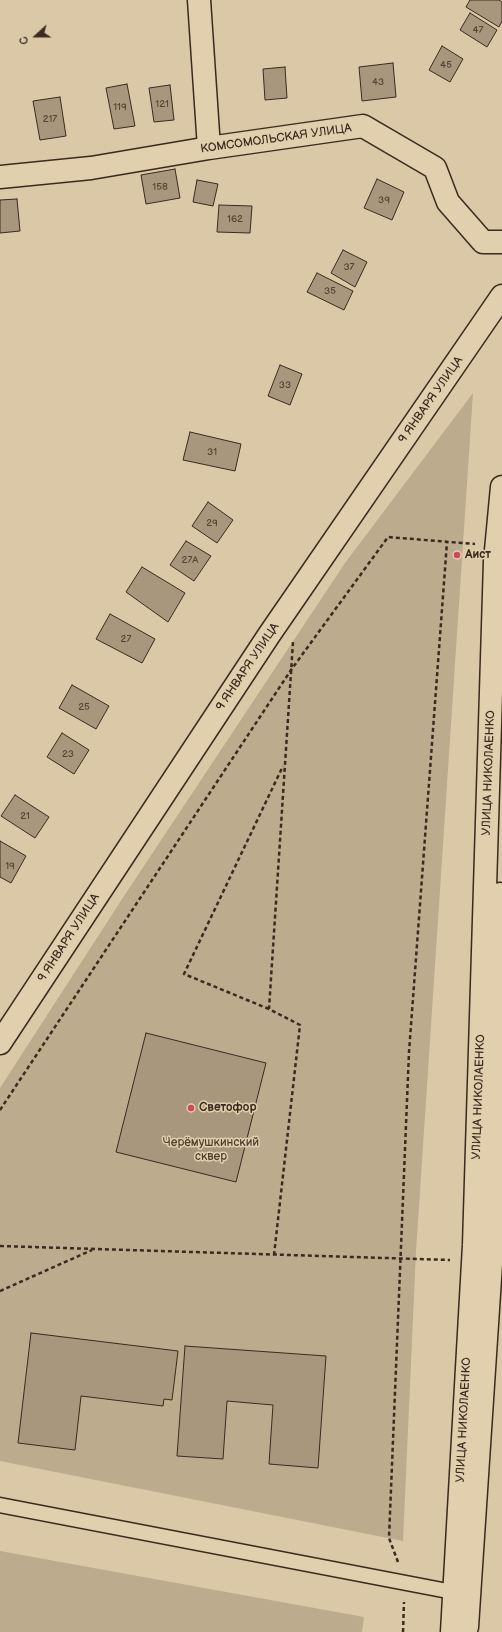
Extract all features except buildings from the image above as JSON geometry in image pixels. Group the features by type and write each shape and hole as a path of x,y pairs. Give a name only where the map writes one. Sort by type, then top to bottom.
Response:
{"main road":[{"path":"199,0 209,148"},
{"name":"КОМСОМОЛЬСКАЯ УЛИЦА","path":"0,177 91,168 209,148 363,126 435,168 448,202 483,242 502,242"},
{"name":"9 ЯНВАРЯ УЛИЦА","path":"0,1043 269,635 502,296"},
{"name":"УЛИЦА НИКОЛАЕНКО","path":"452,1632 473,1261 496,553 502,487"},
{"name":"УЛИЦА НИКОЛАЕНКО","path":"466,1632 497,1248 502,803"},
{"path":"473,1261 497,1248"}],"lane":[{"path":"0,1505 454,1592"}],"path":[{"path":"0,1110 291,670 388,537 447,542 496,553"},
{"path":"403,1632 405,1582 389,1538 400,1258 409,1052 447,542"},
{"path":"270,1009 284,763 293,640"},
{"path":"274,1255 300,1025 270,1009 184,974 284,763"},
{"path":"0,1246 473,1261"},
{"path":"0,1291 94,1249"}],"green space":[{"name":"Черёмушкинский сквер","path":"473,393 416,1251 403,1541 0,1461 0,1088 124,896 345,563"},
{"path":"0,1551 364,1617 362,1632 0,1632"}],"place":[{"name":"Аист","path":"457,555"},
{"name":"Светофор","path":"191,1108"}]}
